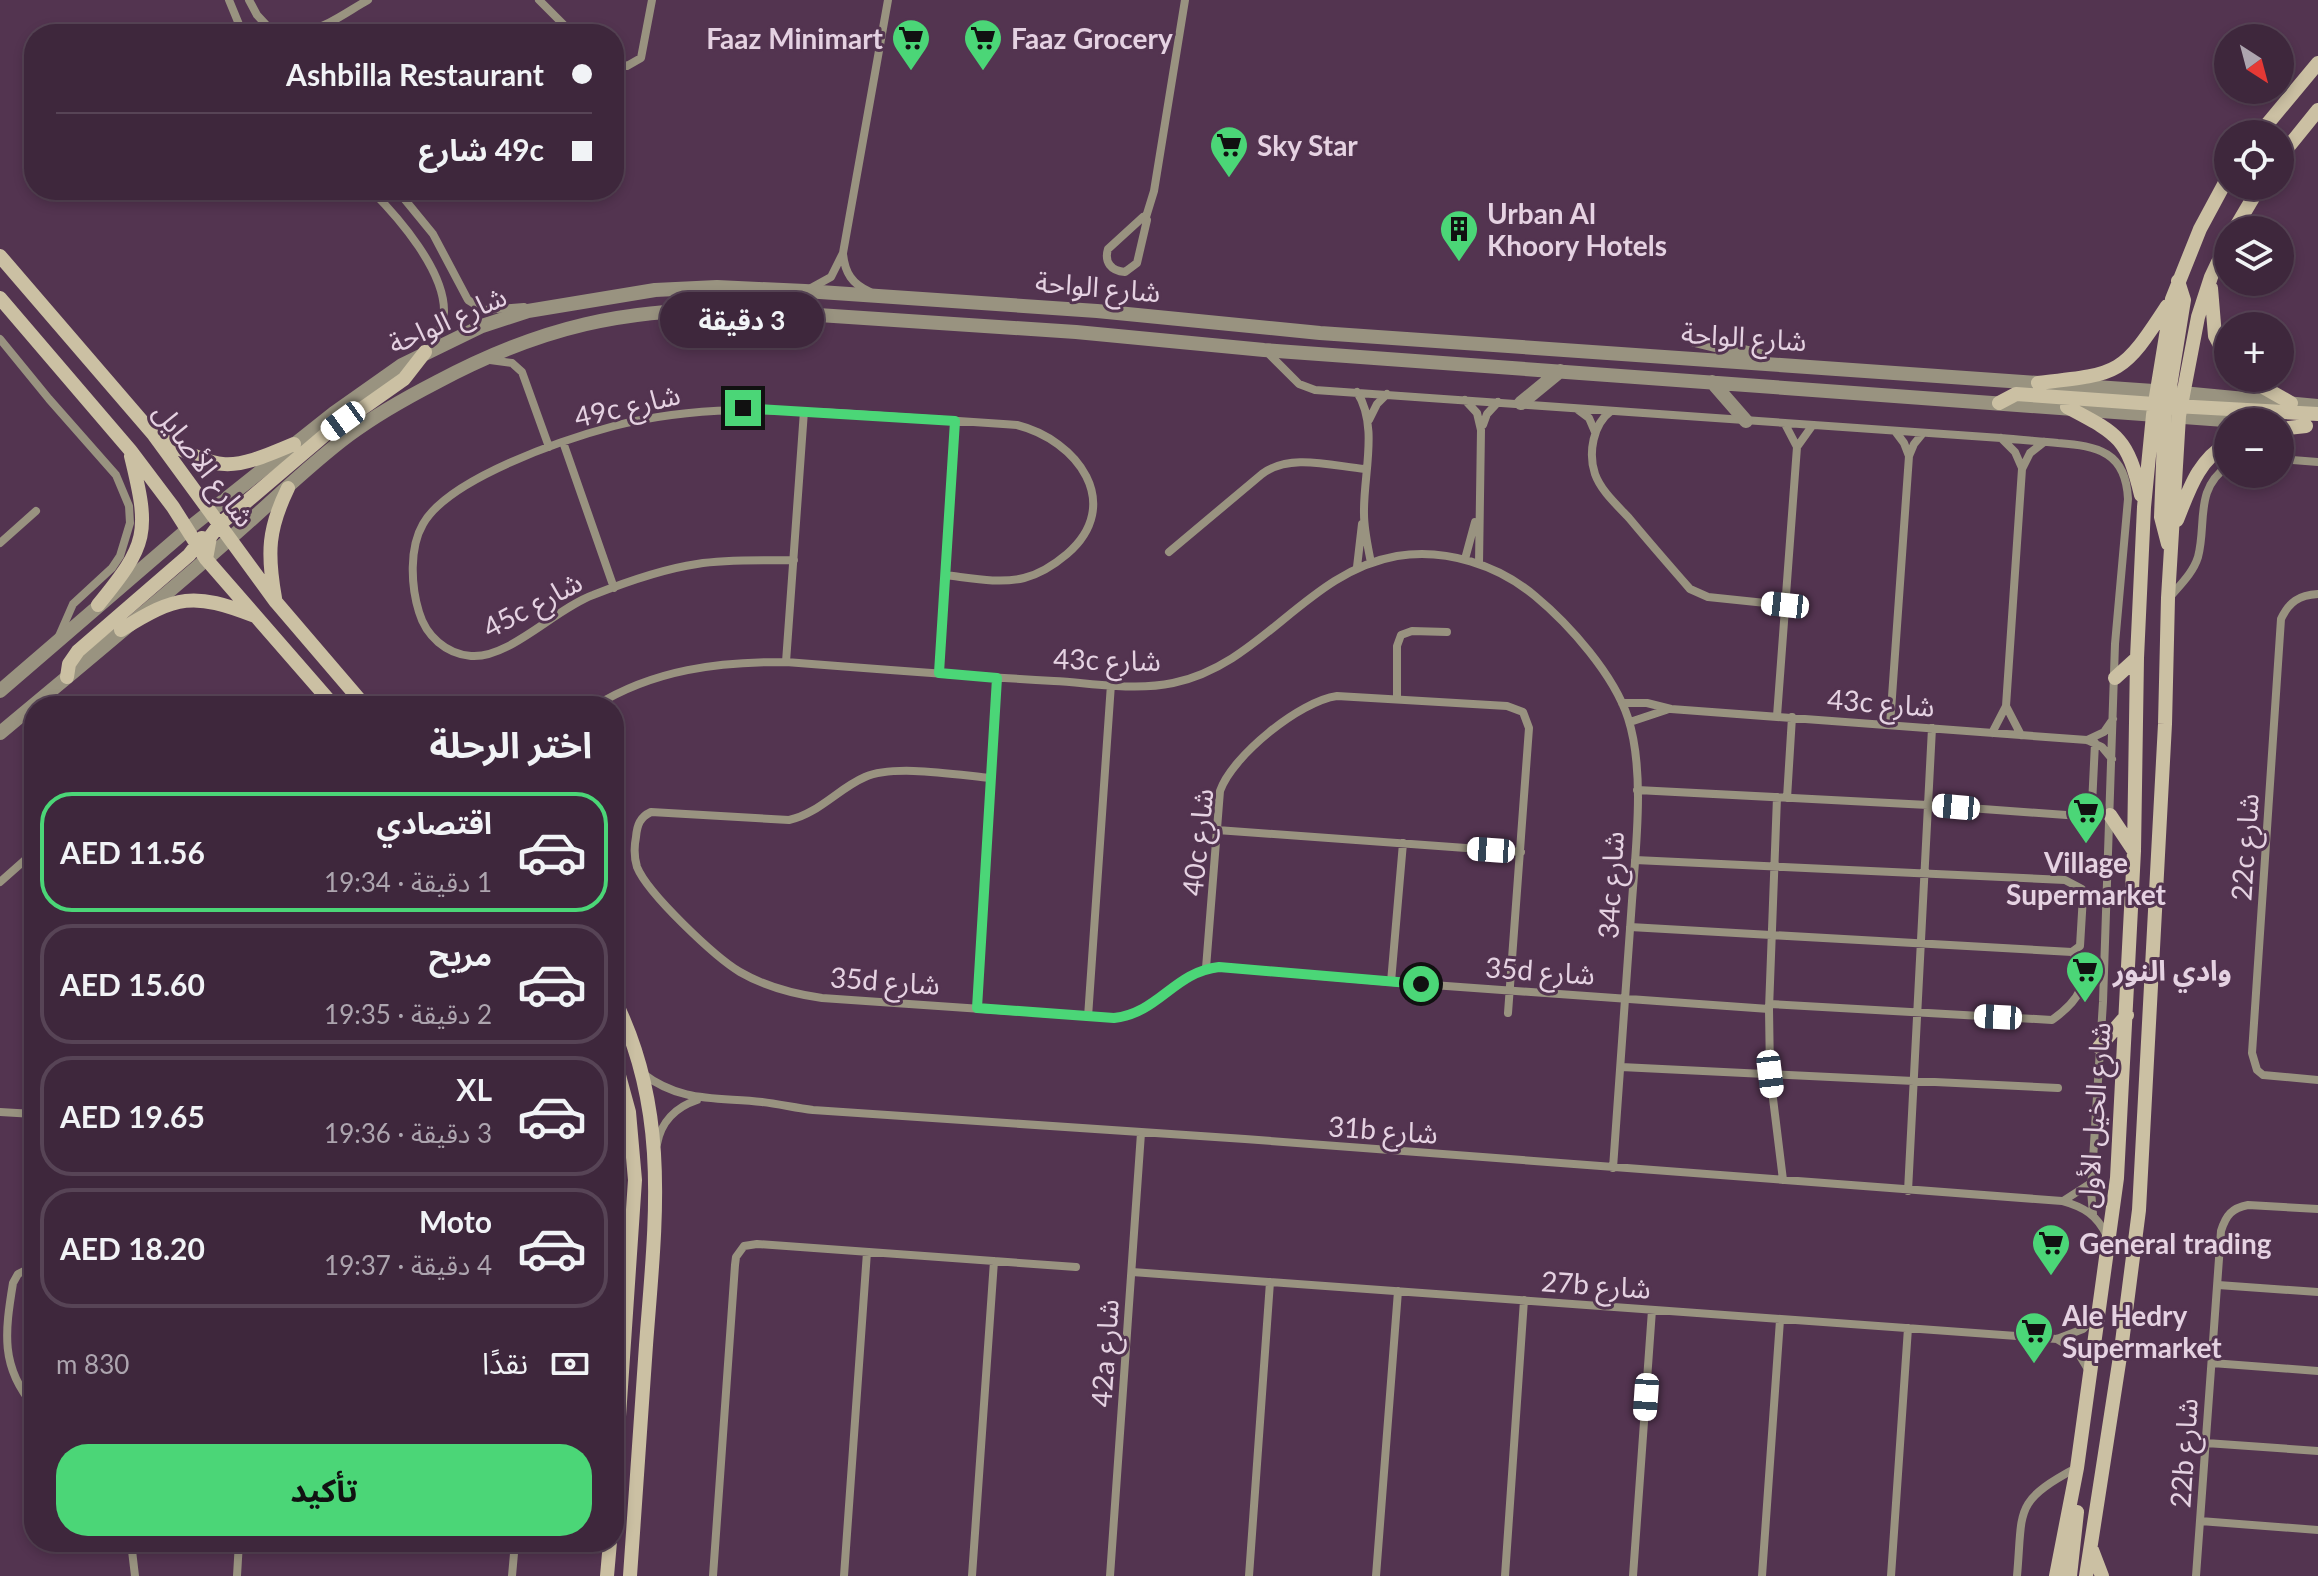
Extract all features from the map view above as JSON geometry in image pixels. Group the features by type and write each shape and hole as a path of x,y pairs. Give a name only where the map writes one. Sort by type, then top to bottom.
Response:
{"main road":[{"path":"2271,120 2318,63"},
{"path":"2294,140 2318,110"},
{"name":"شارع الخيل الأول","path":"2086,1576 2139,1210 2172,532 2167,404 2172,299 2215,200"},
{"name":"شارع الأصايل","path":"0,256 154,435 276,602 356,696"},
{"name":"شارع الخيل الأول","path":"2056,1576 2077,1468 2117,1178 2134,851 2137,658 2144,507 2167,404 2214,271"},
{"path":"2211,277 2214,332"},
{"path":"2171,548 2161,517 2167,404 2184,300 2178,281"},
{"name":"شارع الأصايل","path":"0,298 130,450 206,559 325,696"},
{"path":"2038,383 2101,375 2125,363 2140,348 2172,299"},
{"path":"206,559 210,537 219,525 326,434 404,379 428,350"},
{"path":"2272,392 2291,403"},
{"path":"1999,403 2016,394 2318,414"},
{"path":"2067,407 2111,432 2127,448 2144,507"},
{"path":"154,435 195,458 224,465 252,462 294,444"},
{"path":"98,605 131,564 143,524 130,450"},
{"path":"2172,532 2196,475 2214,452"},
{"path":"276,602 269,559 270,536 288,488"},
{"path":"67,677 69,664 78,651 198,545 210,511"},
{"path":"121,630 148,613 184,600 211,601 257,616"},
{"path":"2115,678 2137,658"},
{"path":"2110,815 2134,851"},
{"path":"2099,1047 2127,1014"},
{"path":"624,1021 642,1073 656,1151 655,1234 630,1576"},
{"path":"624,1094 629,1112 635,1180 624,1342"},
{"path":"2070,1576 2077,1512 2071,1497"},
{"path":"2091,1547 2102,1576"},
{"path":"607,1576 609,1552"}],"street":[{"path":"229,0 239,24"},
{"path":"249,0 265,24"},
{"path":"327,24 368,0"},
{"path":"539,0 563,24"},
{"path":"624,65 641,58 652,0"},
{"path":"805,291 831,277 843,253 888,0"},
{"path":"1146,217 1111,243 1106,255 1111,268 1125,272 1137,263 1154,191 1185,0"},
{"path":"380,200 417,245 436,279 443,303 443,321 428,350"},
{"path":"405,200 433,234 463,292 476,306 494,311 515,307 537,309"},
{"path":"417,245 433,234"},
{"path":"843,253 846,269 855,283 879,296"},
{"name":"شارع الواحة","path":"0,691 188,529 367,388 428,350 482,326 537,309 605,297 686,287 805,291 1097,311 1320,333 2038,383 2214,414"},
{"name":"شارع الواحة","path":"44,696 229,540 334,446 390,407 481,359 539,335 592,321 659,312 715,309 1061,331 1264,350 2067,407 2291,403 2318,406"},
{"path":"0,339 116,475 129,506 130,523 120,556 112,568 73,604 57,640"},
{"path":"1695,340 1803,366"},
{"path":"1264,350 1293,379 1307,388 2082,445 2105,452 2120,467 2125,477 2128,499 2115,644 2113,760 2091,1183 2093,1214 2109,1240"},
{"path":"481,359 512,363 522,372 549,447"},
{"path":"1521,403 1560,371"},
{"path":"1712,382 1746,421"},
{"path":"1357,392 1365,407 1368,425 1357,567"},
{"path":"1368,425 1373,411 1387,394"},
{"path":"1464,400 1477,413 1481,430 1479,564"},
{"path":"1481,430 1487,414 1498,402"},
{"name":"49c شارع","path":"563,442 628,423 743,408 1017,425 1035,429 1050,438 1080,464 1090,483 1093,504 1089,525 1078,544 1045,570 1025,578 1004,581 945,575"},
{"path":"1576,408 1589,418 1596,433"},
{"path":"786,662 804,411"},
{"path":"1611,411 1601,420 1596,433 1592,460 1599,482 1690,589 1708,597 1785,605"},
{"path":"939,673 955,421"},
{"path":"1785,424 1797,447"},
{"path":"1777,716 1797,447 1812,426"},
{"path":"1895,431 1909,456"},
{"path":"1890,725 1909,456 1923,433"},
{"path":"2001,438 2015,452 2022,469"},
{"path":"563,442 614,588"},
{"name":"45c شارع","path":"563,442 494,472 441,503 431,512 418,534 413,570 414,591 424,625 432,637 457,653 486,655 512,645 564,609 666,570 697,564 794,560"},
{"path":"1992,733 2006,706 2022,469 2030,453 2044,442"},
{"path":"2294,460 2318,462"},
{"path":"1169,552 1262,474 1278,465 1297,462 1365,469"},
{"path":"2168,598 2197,561 2206,491 2214,477"},
{"path":"0,543 36,511"},
{"path":"1465,559 1478,514"},
{"path":"1363,515 1371,563"},
{"name":"43c شارع","path":"615,696 643,682 683,670 728,663 786,662 997,678 1168,684 1210,671 1247,648 1322,588 1357,567 1418,554 1465,559 1509,578 1552,610 1589,654 1622,703 2091,742"},
{"name":"22c شارع","path":"2318,594 2304,595 2294,600 2281,619 2252,1053 2257,1070 2263,1075 2318,1080"},
{"path":"1397,699 1397,646 1401,635 1412,631 1447,632"},
{"path":"977,1008 997,678"},
{"path":"1088,1017 1111,684"},
{"name":"40c شارع","path":"1206,968 1220,791 1229,771 1244,755 1298,711 1323,698 1337,696 1507,706 1523,712 1529,728 1521,852"},
{"name":"34c شارع","path":"1613,1168 1635,860 1637,790 1630,722 1622,703"},
{"path":"2006,706 2021,735"},
{"name":"43c شارع","path":"1630,722 1671,709"},
{"name":"شارع الواحة","path":"0,733 24,713"},
{"path":"2091,742 2104,732 2114,716"},
{"path":"1783,1180 1770,1074 1770,1006 1774,866 1792,717"},
{"path":"1908,1191 1932,728"},
{"path":"2091,742 2113,760"},
{"path":"1637,790 2080,816 2092,805 2091,742"},
{"name":"35d شارع","path":"991,778 886,771 865,777 797,818 781,820 651,812 639,821 636,862 643,878 707,947 741,973 780,990 801,995 1088,1017 1114,1018 1140,1013 1182,979 1206,968 1219,967 1626,998 2052,1020 2078,995 2085,972 2083,963 2072,952"},
{"path":"1217,830 1521,852 1508,1013"},
{"path":"1391,982 1403,843"},
{"path":"1630,927 2072,952 2080,946 2082,889 2065,880 1635,860"},
{"path":"0,882 24,861"},
{"path":"1621,1067 2058,1088"},
{"name":"31b شارع","path":"642,1073 664,1088 701,1098 763,1102 813,1110 2062,1201 2093,1214"},
{"path":"656,1151 659,1137 675,1112 701,1098"},
{"path":"0,1112 24,1113"},
{"name":"42a شارع","path":"1110,1576 1141,1133"},
{"path":"2062,1201 2091,1183"},
{"name":"22b شارع","path":"2196,1576 2224,1221 2229,1212 2248,1205 2318,1209"},
{"path":"713,1576 736,1257 744,1246 757,1244 1076,1267"},
{"path":"844,1576 867,1252"},
{"path":"972,1576 994,1261"},
{"path":"24,1271 13,1283 6,1353 13,1378 24,1393"},
{"name":"27b شارع","path":"1132,1272 2057,1339"},
{"path":"1249,1576 1270,1282"},
{"path":"2218,1285 2318,1292"},
{"path":"1376,1576 1398,1291"},
{"path":"1505,1576 1524,1300"},
{"path":"1633,1576 1652,1310"},
{"path":"2057,1339 2083,1329 2097,1315"},
{"path":"1762,1576 1780,1320"},
{"path":"1891,1576 1908,1328"},
{"path":"2057,1339 2077,1351 2089,1372"},
{"path":"2212,1363 2318,1371"},
{"path":"2206,1443 2318,1451"},
{"path":"2017,1576 2022,1515 2026,1504 2041,1488 2077,1468"},
{"path":"2200,1521 2318,1530"},
{"path":"132,1552 135,1576"},
{"path":"237,1576 238,1552"},
{"path":"512,1576 514,1552"}],"place":[{"name":"Faaz Minimart","path":"911,72"},
{"name":"Faaz Grocery","path":"983,72"},
{"name":"Sky Star","path":"1229,179"},
{"name":"Urban Al Khoory Hotels","path":"1459,263"},
{"name":"Village Supermarket","path":"2086,845"},
{"name":"وادي النور","path":"2085,1004"},
{"name":"General trading","path":"2051,1277"},
{"name":"Ale Hedry Supermarket","path":"2034,1365"}],"route":[{"path":"743,408 955,421 939,673 997,678 977,1008 1127,1017 1151,1006 1194,972 1219,967 1421,984"}]}
